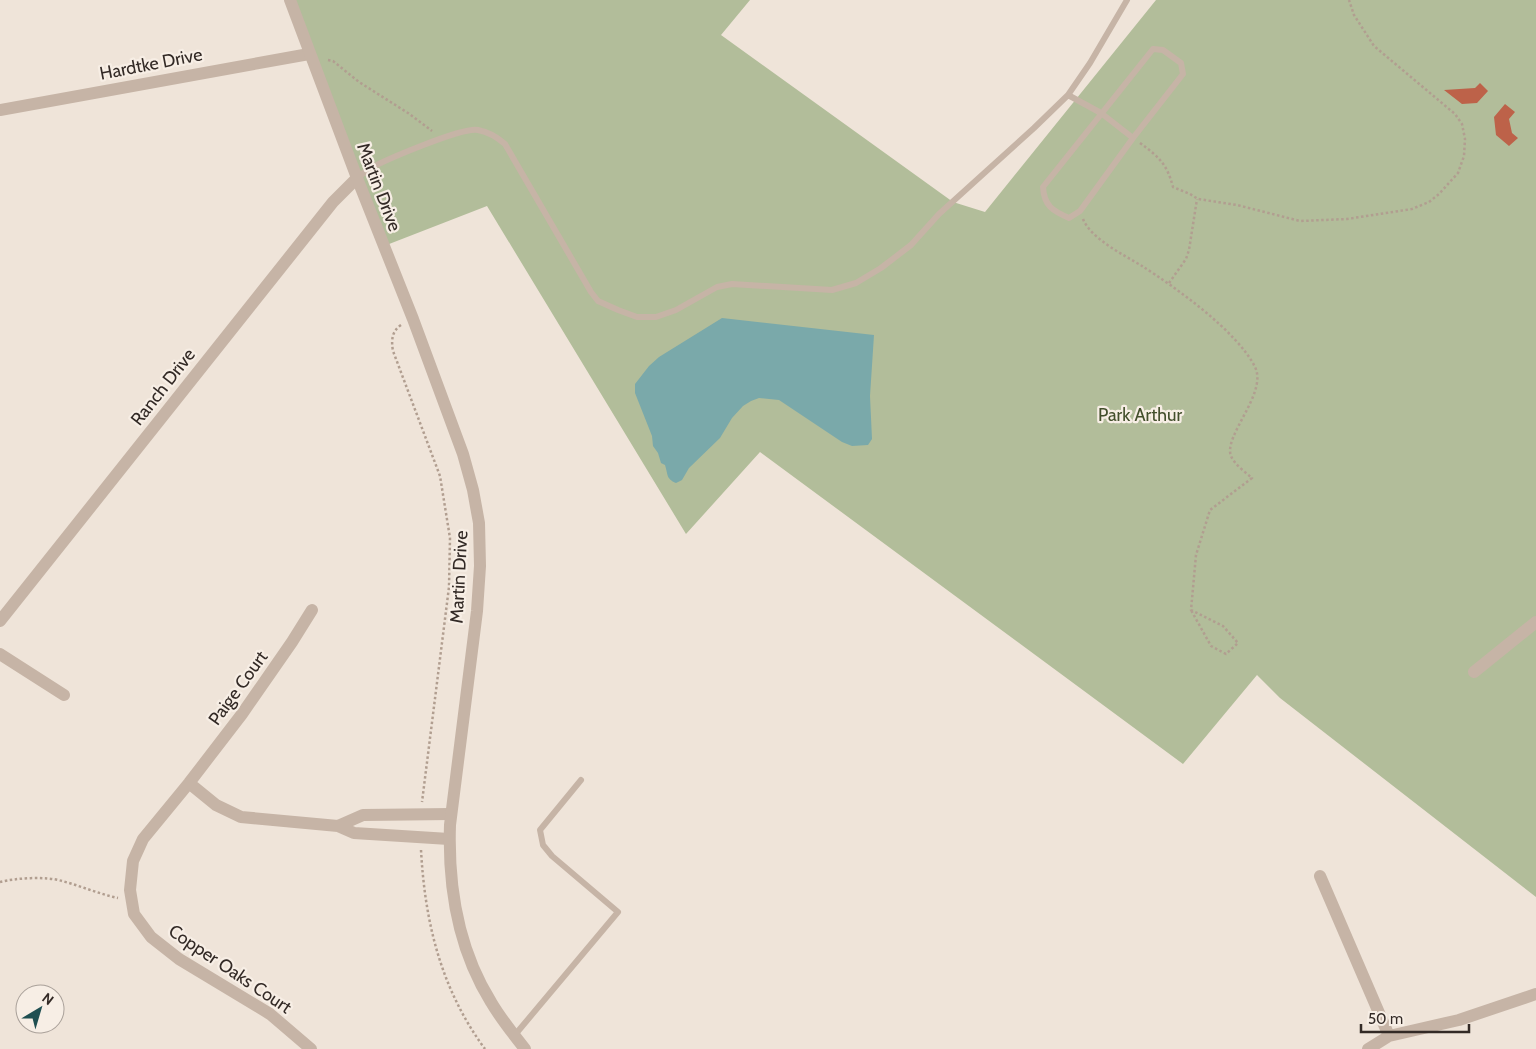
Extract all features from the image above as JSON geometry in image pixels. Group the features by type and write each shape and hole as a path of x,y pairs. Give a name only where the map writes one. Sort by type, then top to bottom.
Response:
{"street":[{"name":"Martin Drive","path":"290,0 309,54 413,319 463,454 473,490 479,523 480,566 477,612 451,814 449,857 452,892 466,948 478,976 490,1001 525,1049"},
{"name":"Hardtke Drive","path":"0,110 309,54"},
{"name":"Ranch Drive","path":"0,622 333,202 357,178"},
{"name":"Paige Court","path":"189,783 242,714 312,610"},
{"path":"1474,672 1536,622"},
{"path":"0,654 64,695"},
{"path":"189,783 216,805 241,817 338,826 354,833 449,840"},
{"name":"Copper Oaks Court","path":"189,783 143,839 133,861 130,890 134,914 151,937 179,959 270,1014 311,1049"},
{"path":"338,826 363,815 451,814"},
{"path":"1320,876 1390,1036"},
{"path":"1368,1049 1390,1036 1459,1020 1536,994"}],"lane":[{"path":"357,178 370,169 441,139 462,132 476,130 496,135 505,144 591,292 598,301 618,310 638,317 656,317 676,310 717,287 732,284 832,290 856,284 911,245 939,214 1068,95 1090,63 1127,0"},
{"path":"1153,48 1163,50 1181,63 1183,74 1133,138 1080,211 1069,218 1054,211 1044,198 1043,187 1101,113 1153,48"},
{"path":"1068,95 1101,113 1133,138"},
{"path":"514,1036 618,912 552,856 543,844 540,830 581,780"}],"path":[{"path":"1133,138 1158,156 1165,164 1173,187 1198,199 1237,205 1300,222 1347,219 1403,211 1423,206 1439,194 1458,173 1465,148 1462,124 1455,114 1374,46 1354,15 1349,0"},
{"path":"322,61 333,61 359,82 408,113 441,139"},
{"path":"1169,283 1186,260 1190,250 1198,199"},
{"path":"1080,211 1086,227 1102,240 1169,283 1227,333 1247,355 1256,369 1256,391 1237,428 1230,455 1252,478 1210,510 1196,555 1190,610 1211,646 1226,654 1238,643 1223,626 1190,610"},
{"path":"413,319 395,329 392,341 393,351 440,476 450,538 449,586 422,801"},
{"path":"420,845 423,890 434,944 457,1002 473,1032 485,1049"},
{"path":"0,882 16,878 60,880 100,894 132,901"}],"green space":[{"name":"Park Arthur","path":"290,0 750,0 721,35 953,202 985,212 1156,0 1536,0 1536,897 1280,698 1257,675 1183,764 760,452 686,534 487,206 384,246"}],"water":[{"path":"722,318 874,335 870,396 872,439 868,445 852,446 842,442 779,400 759,398 743,406 732,418 720,438 689,468 682,480 676,483 670,480 665,465 661,463 658,453 653,446 652,436 635,393 635,384 659,357"}],"building":[{"path":"1480,83 1488,91 1477,103 1462,104 1444,90 1475,88"},
{"path":"1505,104 1515,112 1509,119 1512,133 1518,138 1509,146 1496,135 1494,117"}]}
